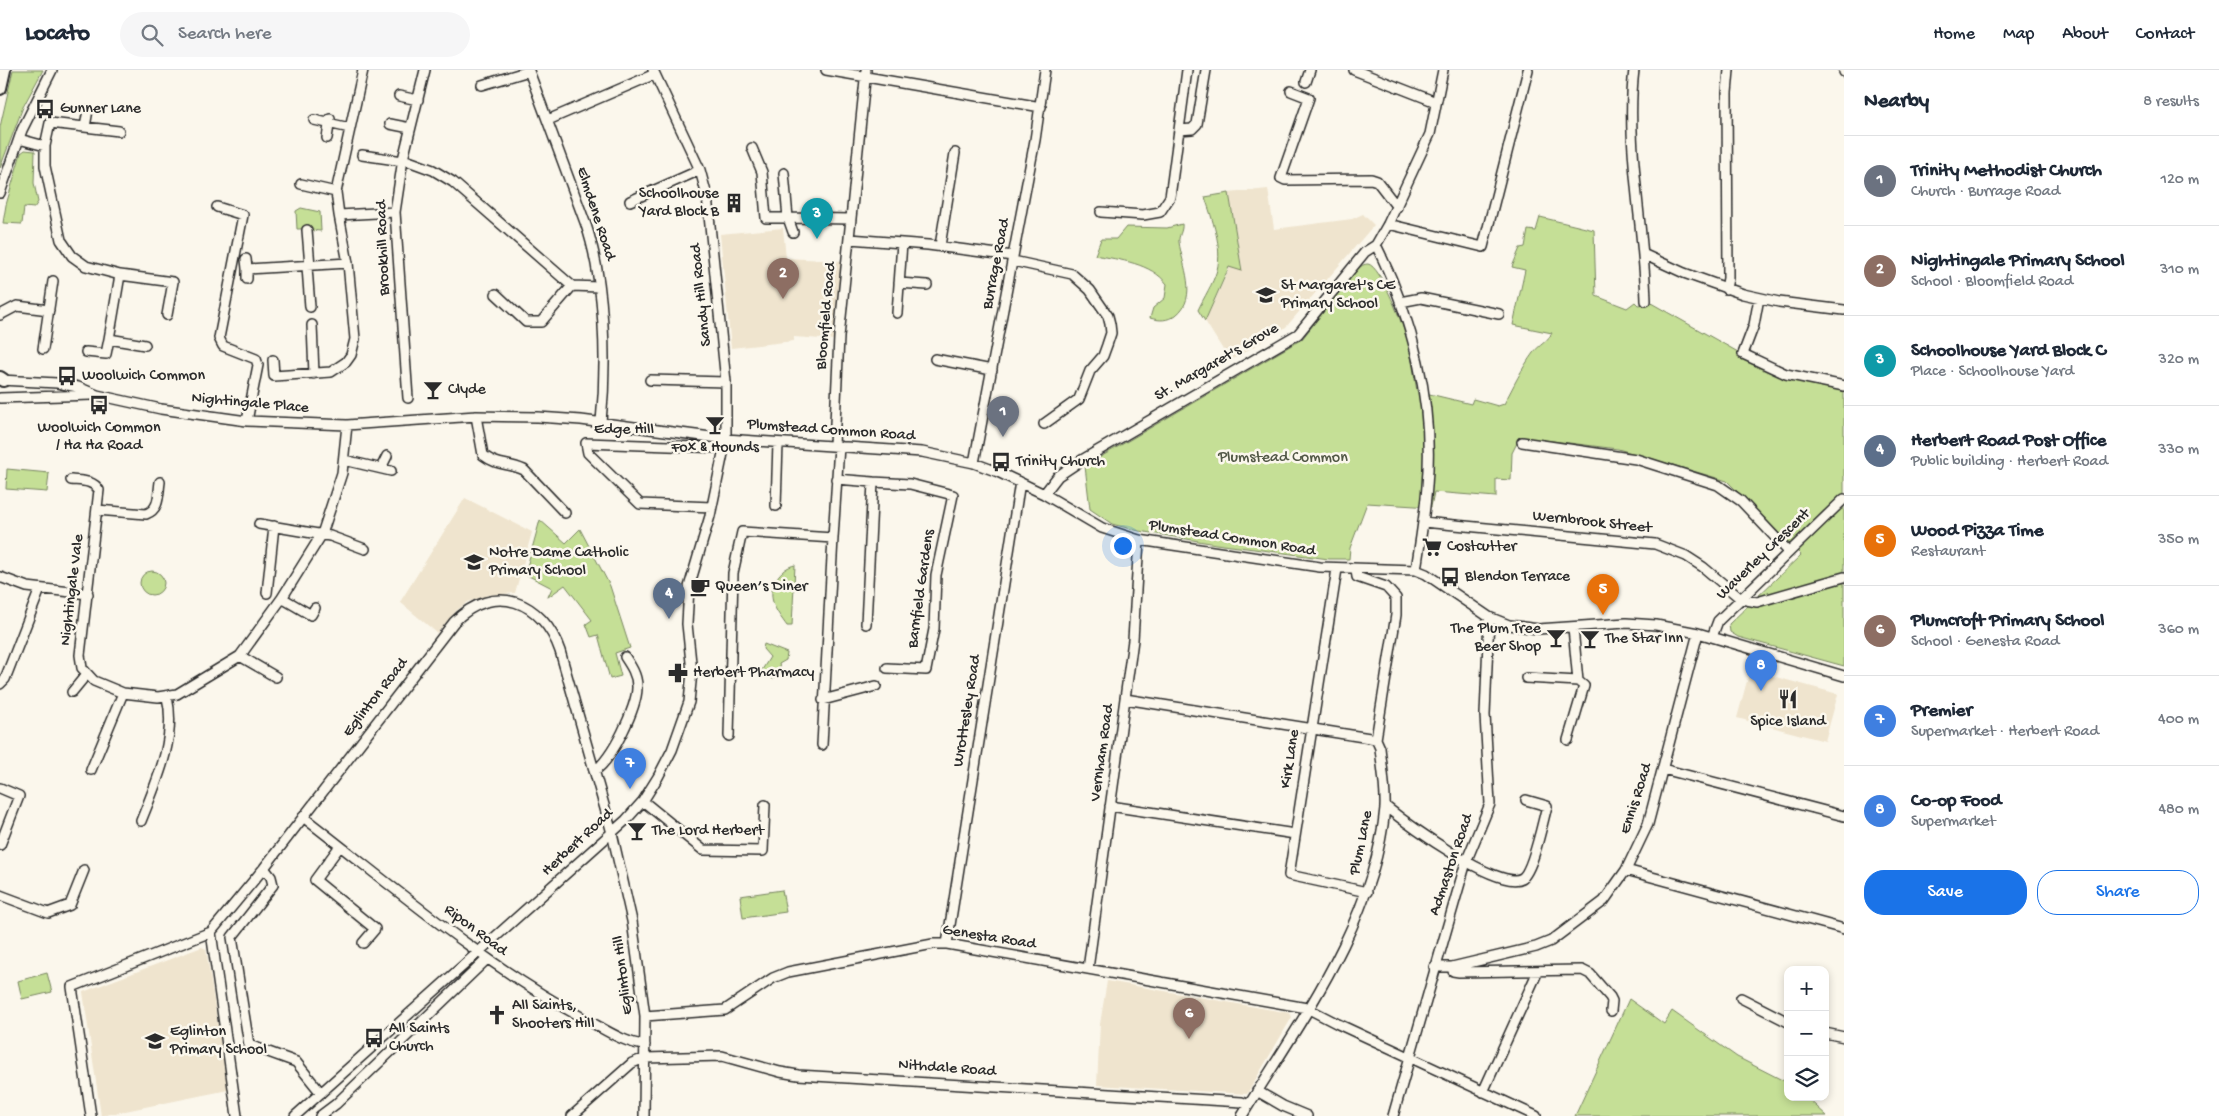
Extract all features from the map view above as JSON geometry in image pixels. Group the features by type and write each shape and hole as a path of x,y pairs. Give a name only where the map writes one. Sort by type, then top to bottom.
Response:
{"highway":[{"path":"0,88 4,70"}],"street":[{"path":"0,192 19,139 52,70"},
{"path":"273,360 274,376 331,372 346,362 354,347 348,264 336,192 363,70"},
{"name":"Brookhill Road","path":"408,398 395,212 403,160 425,70"},
{"path":"826,70 865,73 1041,107"},
{"name":"Burrage Road","path":"974,463 1041,107 1045,70"},
{"path":"1101,212 1143,215 1160,212 1170,197 1187,70"},
{"path":"1179,130 1192,129 1197,124 1206,70"},
{"path":"1306,82 1310,70"},
{"path":"1354,70 1436,102"},
{"name":"St. Margaret's Grove","path":"1044,494 1058,476 1082,460 1298,334 1365,252 1376,245 1388,224 1430,134 1443,70"},
{"path":"1388,224 1483,247 1528,70"},
{"path":"1634,70 1633,122 1646,301"},
{"path":"1726,289 1728,278 1727,93 1729,70"},
{"name":"Elmdene Road","path":"482,85 529,71 593,246 599,286 604,373 601,422"},
{"path":"548,120 654,72"},
{"name":"Sandy Hill Road","path":"654,72 700,170 707,196 726,382 725,443"},
{"name":"Bloomfield Road","path":"822,745 836,479 839,337 865,73"},
{"path":"1291,91 1309,98 1281,178 1285,180 1371,179 1377,182 1397,207"},
{"path":"399,96 418,100"},
{"path":"85,127 88,110"},
{"path":"314,120 330,120 350,128"},
{"path":"327,138 330,120"},
{"path":"119,131 50,123 45,146 45,166 61,240 72,256 86,266 120,275 173,278 167,315"},
{"path":"390,124 410,128"},
{"path":"19,139 45,146"},
{"path":"752,148 762,172 766,218 852,219"},
{"path":"940,246 955,154"},
{"path":"362,155 403,160 433,170 453,182 572,286 599,286"},
{"path":"630,201 700,170"},
{"path":"784,173 788,218 793,232"},
{"path":"301,184 336,192"},
{"path":"218,207 243,215 219,338 223,346 256,359 258,365 247,421"},
{"path":"339,215 395,212"},
{"path":"307,230 310,306"},
{"path":"850,239 940,246 1013,258 1072,274 1090,290 1108,316 1110,324 1111,333 1105,351 1096,366 1090,370 1079,399 1044,424"},
{"path":"897,313 902,242"},
{"path":"1376,245 1413,339 1425,397 1428,466 1416,570"},
{"path":"1644,255 1726,289 1759,298 1844,310"},
{"path":"246,259 247,280"},
{"path":"247,269 348,264"},
{"path":"86,352 106,354 120,275"},
{"path":"44,349 53,282"},
{"path":"900,283 927,285"},
{"path":"496,294 526,322 542,322 572,286"},
{"path":"1400,302 1421,298 1499,314"},
{"path":"1759,298 1754,324 1743,354 1786,374 1844,386"},
{"path":"0,315 17,306 48,310"},
{"path":"312,325 314,374"},
{"path":"109,339 145,344"},
{"path":"935,359 992,370"},
{"name":"Nightingale Place","path":"1,379 57,383 78,387 97,395 187,414 247,421 347,425 402,420"},
{"path":"650,380 726,382"},
{"name":"Nightingale Place","path":"0,398 97,395"},
{"path":"476,416 483,455 494,463 515,466 524,470 565,512"},
{"name":"Plumstead Common Road","path":"402,420 476,416 538,417 601,422 725,443 778,443 922,452 974,463 1044,494 1102,528 1139,540 1336,569 1416,570 1426,574 1490,617 1509,625 1522,628 1573,628 1639,623 1698,633 1844,676"},
{"path":"72,692 86,675 94,681 123,693 167,697 186,689 240,656 282,598 322,534 334,500 344,460 347,425"},
{"path":"1522,442 1629,458 1718,485 1741,501 1789,552"},
{"name":"Edge Hill","path":"712,507 640,504 588,453 586,443 708,447 725,443"},
{"name":"Herbert Road","path":"295,1116 612,833 643,801 672,750 689,702 692,672 687,603 691,575 712,507 725,443"},
{"path":"776,506 778,443"},
{"path":"381,468 387,456"},
{"path":"344,460 391,471"},
{"name":"Barnfield Gardens","path":"836,479 910,484 953,494 936,575 934,630 926,670 887,668"},
{"name":"Nightingale Vale","path":"71,480 96,485 99,490 80,655 82,668 86,675"},
{"path":"97,510 146,514 152,512 156,507 160,482"},
{"path":"866,624 873,482"},
{"name":"Wrottesley Road","path":"947,944 1020,482"},
{"name":"Waverley Crescent","path":"1712,638 1718,621 1844,499"},
{"name":"Wernbrook Street","path":"1423,522 1655,544 1686,556 1703,567 1741,599"},
{"path":"260,524 322,534 365,549"},
{"path":"267,594 274,526"},
{"path":"729,736 733,573 742,532 832,538"},
{"name":"Vernham Road","path":"1088,969 1133,640 1139,540"},
{"name":"Kirk Lane","path":"1336,569 1289,875 1367,892"},
{"name":"Plum Lane","path":"1242,1116 1347,939 1367,892 1381,838 1385,806 1380,748 1376,739 1396,615 1396,598 1386,587 1357,577 1356,570"},
{"path":"0,577 27,587 88,594"},
{"path":"1741,599 1757,602 1844,577"},
{"path":"0,684 5,679 40,589"},
{"path":"282,598 311,615 315,608"},
{"name":"Eglinton Road","path":"91,1116 72,986 211,932 264,868 454,622 472,608 491,601 503,600 523,605 542,618 551,630 560,651 612,833"},
{"name":"Admaston Road","path":"1393,1116 1411,1058 1434,967 1466,862 1490,804 1485,715 1490,617"},
{"path":"1573,628 1578,681"},
{"name":"Ennis Road","path":"1434,967 1452,967 1536,948 1550,941 1594,910 1604,900 1626,870 1648,824 1698,633"},
{"path":"240,656 276,678"},
{"path":"594,771 601,767 626,724 636,700 637,686 635,674 626,657"},
{"path":"1526,678 1578,681 1584,686 1568,740"},
{"path":"823,700 876,686"},
{"path":"91,770 123,693"},
{"path":"141,821 163,763 170,709 167,697"},
{"path":"1125,700 1376,739"},
{"path":"1663,769 1844,816"},
{"path":"0,788 19,796 0,845"},
{"path":"1385,806 1405,822 1466,862 1506,880 1515,880 1526,874 1547,806 1526,800"},
{"path":"643,801 703,850 764,851 765,805"},
{"path":"1110,806 1295,834"},
{"name":"Ripon Road","path":"302,817 486,960 567,1009 629,1042 645,1045"},
{"name":"Eglinton Hill","path":"612,833 632,922 645,1016 644,1116"},
{"path":"340,846 315,880 375,929 363,943"},
{"path":"264,868 271,878 273,885 232,937 249,1045 296,1062 321,1093"},
{"path":"0,895 42,911 53,912 70,905 84,870"},
{"path":"1626,870 1844,929"},
{"path":"211,932 237,1116"},
{"name":"Genesta Road","path":"645,1016 725,1010 773,978 788,972 933,944 947,944 1307,1008 1536,1116"},
{"path":"320,1116 336,1104 486,960"},
{"path":"1452,967 1454,971 1459,972 1582,970 1590,974 1612,1001 1611,1011"},
{"path":"1483,1092 1538,971"},
{"path":"1740,998 1784,1020"},
{"path":"1829,1034 1844,1037"},
{"name":"Nithdale Road","path":"645,1058 722,1056 798,1075 1242,1102 1248,1105"},
{"path":"572,1116 632,1063 645,1058"},
{"path":"1257,1090 1283,1106 1307,1116"}],"shaded area":[{"name":"St Margaret's CE Primary School","path":"1268,189 1274,229 1352,219 1363,214 1374,225 1286,327 1230,361 1205,321 1230,267 1242,271 1229,193"},
{"path":"783,228 786,258 843,261 835,340 794,337 794,341 731,348 720,234"},
{"name":"Notre Dame Catholic Primary School","path":"465,498 532,532 515,593 488,595 468,602 457,610 437,633 400,602"},
{"path":"1750,670 1838,694 1825,741 1737,718"},
{"name":"Eglinton Primary School","path":"202,947 206,949 228,1090 101,1116 83,992"},
{"path":"1107,981 1290,1013 1292,1017 1247,1094 1097,1085 1100,1024"}],"green space":[{"path":"13,70 43,70 23,107 0,168 0,127"},
{"path":"25,150 35,151 34,183 38,202 34,208 24,207 22,224 3,223 6,205 21,153"},
{"path":"1229,193 1242,271 1229,267 1205,321 1198,310 1217,270 1219,252 1216,233 1205,197"},
{"path":"301,208 320,212 321,231 297,229 296,211"},
{"name":"Plumstead Common","path":"1540,217 1594,230 1596,296 1627,308 1635,302 1638,305 1651,303 1738,352 1760,367 1803,382 1844,389 1844,666 1738,637 1730,632 1729,624 1801,555 1727,481 1618,449 1520,437 1512,453 1511,480 1496,479 1496,497 1434,492 1431,507 1367,503 1350,548 1349,559 1329,559 1216,544 1139,531 1112,524 1090,509 1085,466 1302,339 1355,272 1366,264 1373,267 1379,275 1397,312 1408,342 1417,391 1471,404 1473,399 1498,406 1504,404 1535,350 1552,333 1513,325 1525,270 1512,267 1520,248 1525,247 1528,230 1536,231"},
{"path":"1182,224 1179,242 1187,280 1187,299 1183,308 1173,317 1163,320 1150,318 1153,308 1165,298 1167,284 1153,271 1144,267 1095,255 1101,239 1116,239 1126,227 1167,228"},
{"path":"7,469 49,473 47,492 6,489"},
{"path":"540,520 566,543 580,529 610,586 630,648 615,653 621,676 610,679 598,635 591,637 586,624 592,620 565,585 548,597 552,588 525,574"},
{"path":"795,565 792,626 787,626 774,605 772,590 780,574"},
{"path":"152,571 161,574 164,583 161,592 152,595 143,592 140,583 143,574"},
{"path":"764,644 787,653 786,660 779,664 781,673 773,679 770,672 762,677 762,670 770,657 763,649"},
{"path":"782,890 786,912 743,918 740,896"},
{"path":"47,973 52,992 22,999 18,981"},
{"path":"1629,999 1664,1024 1672,1011 1737,1057 1784,1081 1784,1101 1810,1101 1827,1116 1575,1116"}],"place":[{"name":"Gunner Lane","path":"45,109"},
{"name":"Schoolhouse Yard Block B","path":"734,203"},
{"name":"Schoolhouse Yard Block C","path":"817,239"},
{"name":"St Margaret's CE Primary School","path":"1266,295"},
{"name":"Nightingale Primary School","path":"783,299"},
{"name":"Woolwich Common","path":"67,376"},
{"name":"Clyde","path":"433,390"},
{"name":"Woolwich Common / Ha Ha Road","path":"99,405"},
{"name":"Fox & Hounds","path":"715,425"},
{"name":"Trinity Methodist Church","path":"1003,437"},
{"name":"Trinity Church","path":"1001,462"},
{"name":"Costcutter","path":"1432,547"},
{"name":"Notre Dame Catholic Primary School","path":"474,562"},
{"name":"Blendon Terrace","path":"1450,577"},
{"name":"Queen’s Diner","path":"700,587"},
{"name":"Wood Pizza Time","path":"1603,615"},
{"name":"Herbert Road Post Office","path":"669,619"},
{"name":"The Plum Tree Beer Shop","path":"1556,638"},
{"name":"The Star Inn","path":"1590,639"},
{"name":"Herbert Pharmacy","path":"678,673"},
{"name":"Co-op Food","path":"1761,691"},
{"name":"Spice Island","path":"1788,699"},
{"name":"Premier","path":"630,789"},
{"name":"The Lord Herbert","path":"637,831"},
{"name":"All Saints, Shooters Hill","path":"497,1015"},
{"name":"All Saints Church","path":"374,1038"},
{"name":"Plumcroft Primary School","path":"1189,1039"},
{"name":"Eglinton Primary School","path":"155,1041"}]}
